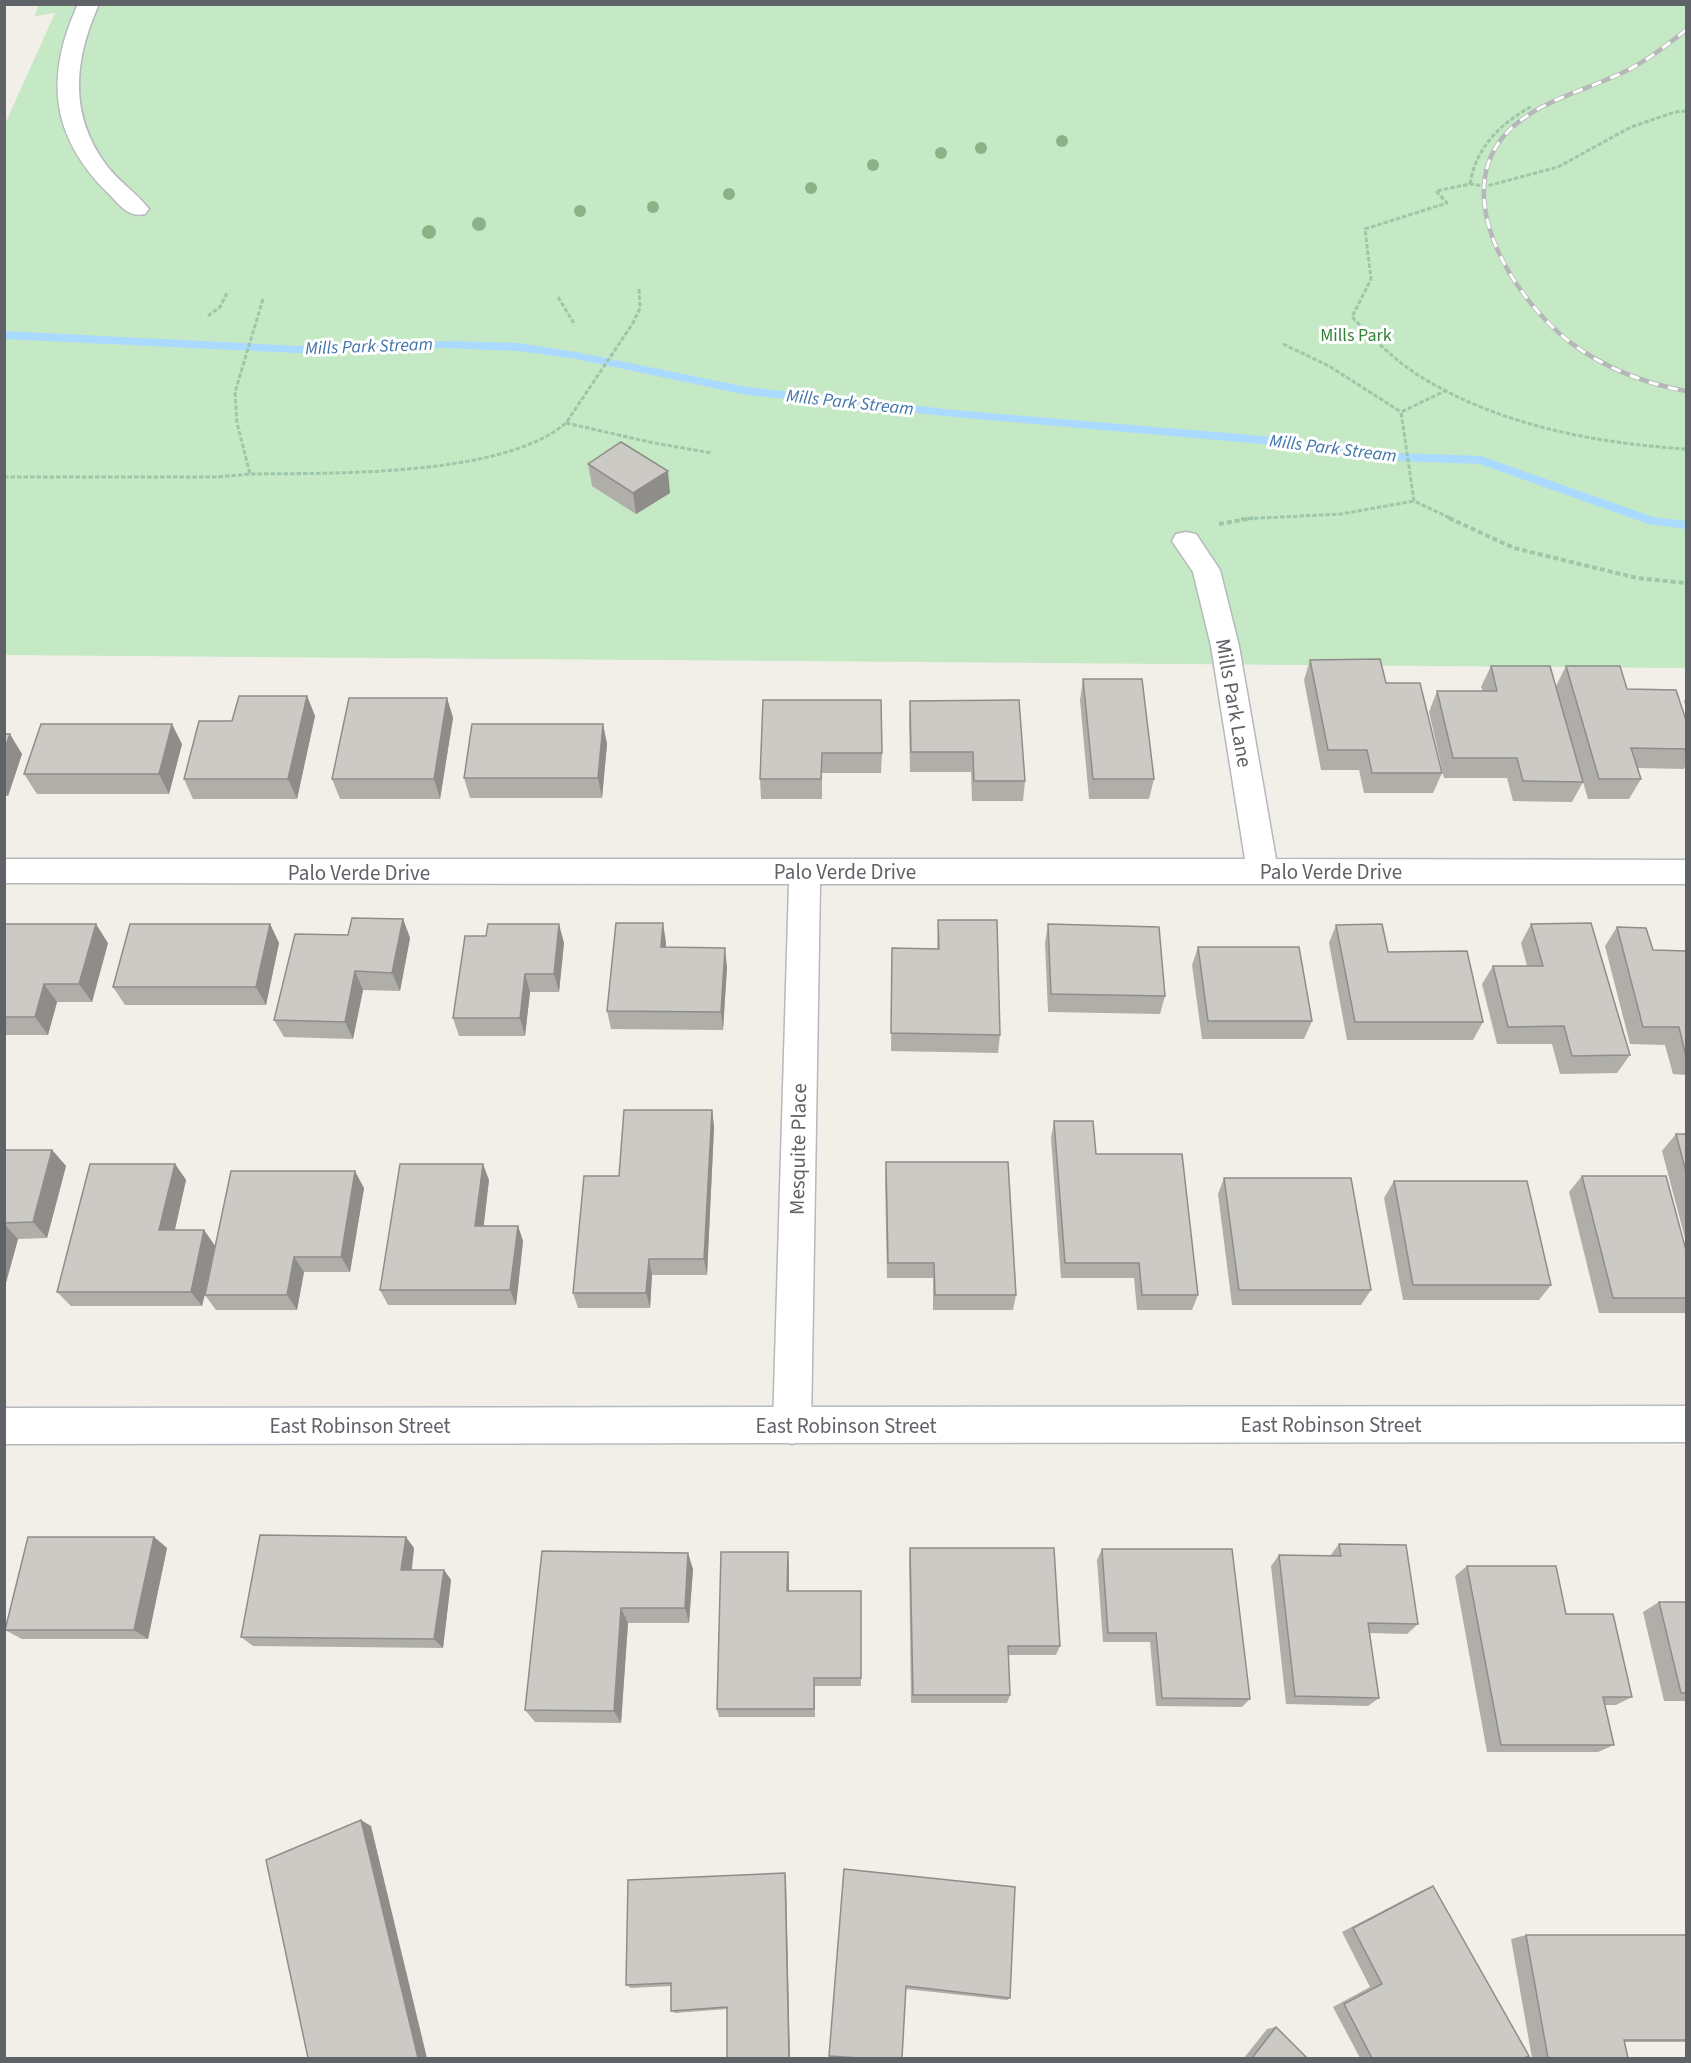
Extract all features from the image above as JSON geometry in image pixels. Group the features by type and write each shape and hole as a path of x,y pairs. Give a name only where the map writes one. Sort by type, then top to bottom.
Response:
{"street":[{"path":"89,4 75,34 68,60 66,88 72,120 89,154 104,176 137,209"},
{"name":"Mills Park Lane","path":"1186,541 1206,570 1225,646 1263,872"},
{"name":"Palo Verde Drive","path":"4,871 1686,872"},
{"name":"Mesquite Place","path":"792,1426 805,872"},
{"name":"East Robinson Street","path":"4,1426 1686,1424"}],"path":[{"path":"1470,184 1477,158 1490,138 1507,121 1532,106"},
{"path":"1686,111 1675,112 1631,127 1558,167 1487,186 1470,184 1436,191 1447,203 1365,228 1371,279 1352,317 1387,352 1422,377 1479,405 1530,425 1644,447 1686,449"},
{"path":"4,477 218,477 250,474 386,472 445,464 535,445 566,423 633,323 640,308 639,288"},
{"path":"208,316 220,307 227,293"},
{"path":"558,297 575,325"},
{"path":"250,474 234,403 235,392 263,299"},
{"path":"1283,344 1329,366 1401,412"},
{"path":"1401,412 1448,390"},
{"path":"1401,412 1414,501"},
{"path":"566,423 654,443 712,453"},
{"path":"1186,541 1221,523 1270,515 1314,516 1355,513 1414,501 1514,548 1637,578 1686,583"}],"green space":[{"name":"Mills Park","path":"5,5 1686,5 1686,668 5,655 5,124 55,13 35,16 38,6"}],"building":[{"path":"621,442 668,471 633,493 588,464"},
{"path":"1380,659 1386,683 1420,683 1442,773 1372,773 1367,750 1328,750 1310,660"},
{"path":"1491,666 1550,666 1583,782 1523,781 1517,758 1453,758 1437,691 1497,691"},
{"path":"1566,666 1620,666 1627,689 1676,690 1686,720 1686,749 1631,748 1641,779 1599,779"},
{"path":"1083,679 1142,679 1154,779 1093,779"},
{"path":"239,696 307,696 288,779 184,779 199,721 232,721"},
{"path":"349,698 447,698 434,779 332,779"},
{"path":"763,700 881,700 882,753 822,753 821,779 760,779"},
{"path":"1019,700 1025,781 974,781 973,752 911,752 910,701"},
{"path":"41,724 172,724 159,774 24,774"},
{"path":"472,724 603,724 598,778 464,778"},
{"path":"4,734 10,734 4,751"},
{"path":"352,918 403,919 392,973 355,971 345,1022 274,1020 295,934 348,935"},
{"path":"938,920 997,920 1000,1035 891,1033 892,948 939,949"},
{"path":"616,923 663,923 661,947 725,948 721,1012 607,1011"},
{"path":"1591,923 1630,1055 1572,1056 1564,1026 1508,1027 1493,966 1543,966 1531,924"},
{"path":"4,924 96,924 79,984 44,984 35,1017 4,1017"},
{"path":"130,924 270,924 256,987 113,987"},
{"path":"488,924 559,924 554,974 525,974 520,1018 453,1018 465,936 486,936"},
{"path":"1048,924 1159,927 1165,996 1051,994"},
{"path":"1382,924 1388,952 1467,951 1483,1022 1355,1022 1336,925"},
{"path":"1617,927 1646,928 1653,950 1686,951 1686,1057 1679,1027 1643,1027"},
{"path":"1198,947 1299,947 1312,1021 1208,1021"},
{"path":"624,1110 712,1110 704,1259 649,1259 646,1293 573,1293 584,1176 619,1176"},
{"path":"1054,1121 1093,1121 1096,1154 1182,1154 1198,1295 1142,1295 1139,1263 1065,1263"},
{"path":"1676,1134 1686,1134 1686,1172"},
{"path":"4,1150 52,1150 33,1222 4,1223"},
{"path":"886,1162 1008,1162 1016,1295 935,1295 934,1263 888,1263"},
{"path":"90,1164 175,1164 159,1230 204,1230 191,1292 57,1292"},
{"path":"400,1164 483,1164 475,1226 518,1226 510,1290 380,1290"},
{"path":"231,1171 355,1171 341,1257 294,1257 287,1295 205,1295"},
{"path":"1582,1176 1666,1176 1686,1250 1686,1298 1613,1298"},
{"path":"1224,1178 1351,1178 1371,1290 1239,1290"},
{"path":"1394,1181 1527,1181 1551,1285 1413,1285"},
{"path":"260,1535 406,1537 401,1570 444,1570 434,1639 241,1637"},
{"path":"28,1537 154,1537 134,1630 5,1630"},
{"path":"1339,1544 1406,1545 1418,1624 1368,1623 1379,1698 1295,1696 1279,1555 1341,1556"},
{"path":"910,1548 1054,1548 1060,1646 1008,1646 1010,1695 913,1695"},
{"path":"1102,1549 1232,1549 1250,1699 1162,1698 1156,1633 1108,1633"},
{"path":"542,1551 688,1553 685,1608 621,1608 614,1711 525,1710"},
{"path":"721,1552 788,1552 787,1591 861,1591 861,1678 814,1678 814,1709 717,1709"},
{"path":"1467,1566 1556,1566 1566,1614 1613,1614 1632,1697 1603,1697 1614,1745 1501,1745"},
{"path":"1659,1602 1686,1602 1686,1693 1681,1693"},
{"path":"361,1820 418,2058 308,2058 266,1860"},
{"path":"844,1869 1015,1887 1010,1998 906,1986 902,2058 829,2056"},
{"path":"785,1873 789,2058 727,2058 727,2007 671,2011 671,1983 626,1985 628,1880"},
{"path":"1433,1886 1529,2056 1524,2058 1372,2058 1344,2004 1382,1984 1353,1928"},
{"path":"1526,1935 1686,1935 1686,2040 1624,2040 1628,2058 1548,2058"},
{"path":"1276,2027 1307,2058 1252,2058"}],"waterway":[{"name":"Mills Park Stream","path":"4,335 298,350 445,345 518,347 576,356 718,387 747,391 954,414 1298,443 1372,456 1481,460 1652,521 1686,525"}],"railway":[{"path":"1686,30 1634,67 1561,98 1529,114 1515,125 1503,137 1488,164 1484,193 1488,224 1500,254 1516,284 1559,333 1593,358 1618,370 1658,385 1686,391"}]}
